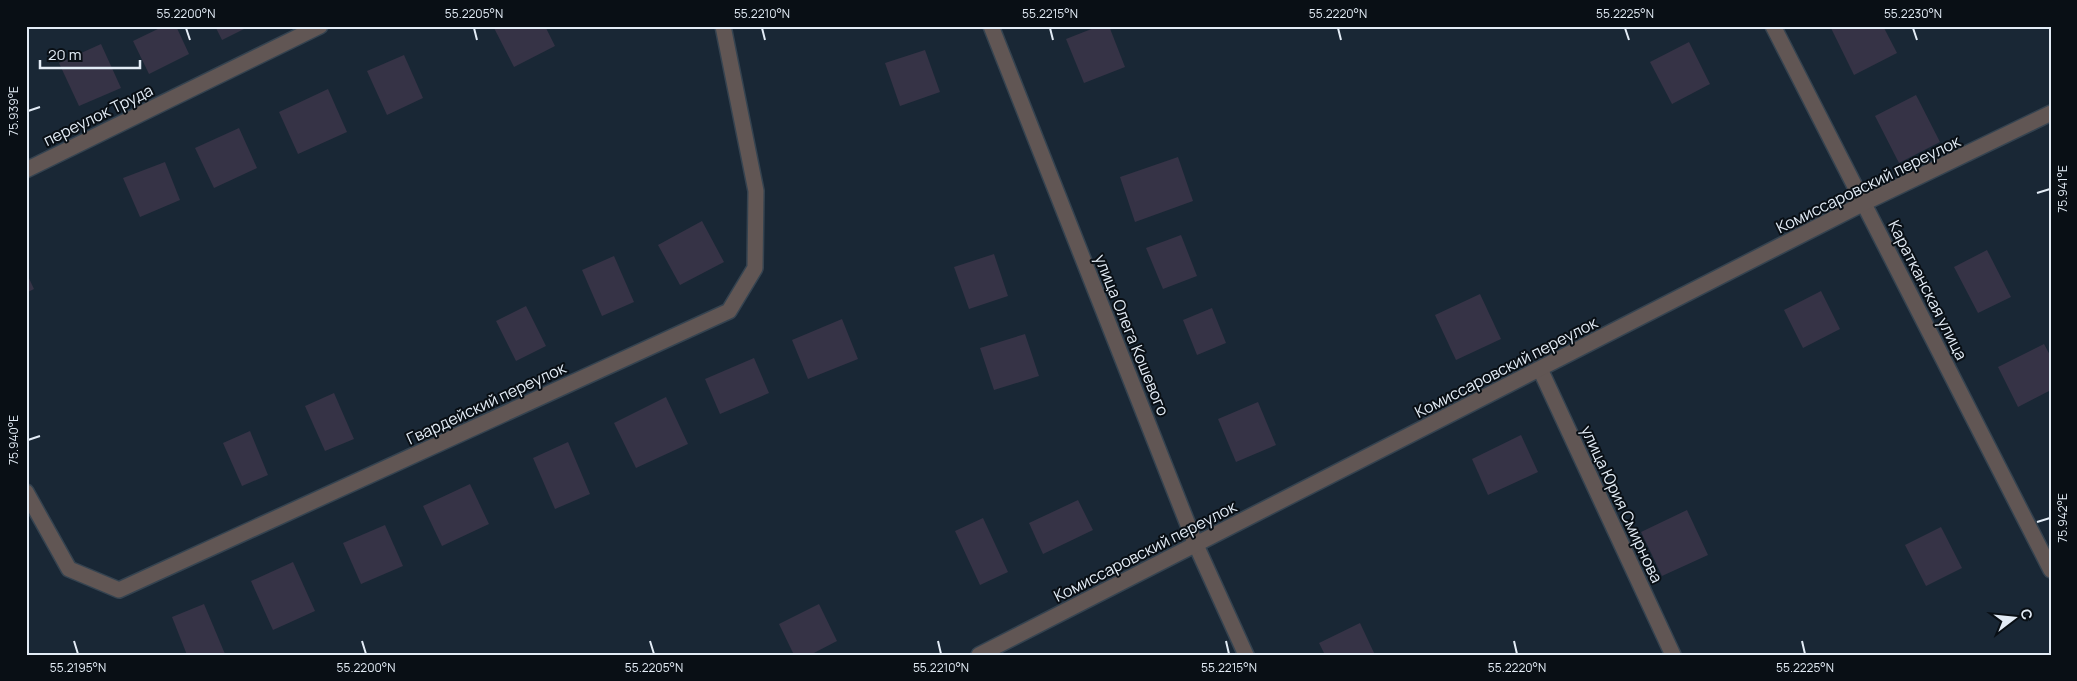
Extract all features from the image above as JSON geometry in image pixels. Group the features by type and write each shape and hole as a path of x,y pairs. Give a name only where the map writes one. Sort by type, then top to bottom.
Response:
{"street":[{"name":"переулок Труда","path":"26,170 320,26"},
{"name":"Гвардейский переулок","path":"26,492 69,569 119,590 729,311 755,268 756,191 723,26"},
{"name":"улица Олега Кошевого","path":"991,26 1196,545 1246,655"},
{"name":"Каратканская улица","path":"1773,26 2051,570"},
{"name":"Комиссаровский переулок","path":"979,655 1864,204 2051,113"},
{"name":"улица Юрия Смирнова","path":"1540,369 1673,655"}],"building":[{"path":"164,26 176,26 189,54 149,74 133,41"},
{"path":"215,26 250,26 222,40"},
{"path":"493,26 545,26 555,46 514,67"},
{"path":"1099,26 1109,26 1125,67 1084,83 1066,39"},
{"path":"1830,26 1883,26 1897,53 1854,75"},
{"path":"1689,42 1710,84 1672,104 1650,62"},
{"path":"101,44 121,88 79,106 59,63"},
{"path":"925,50 940,92 900,106 885,63"},
{"path":"404,55 423,98 387,115 367,71"},
{"path":"328,89 347,132 298,154 279,112"},
{"path":"1916,95 1940,142 1899,163 1875,116"},
{"path":"239,128 257,168 214,188 195,148"},
{"path":"1178,157 1193,201 1135,222 1120,177"},
{"path":"165,162 180,200 140,217 123,178"},
{"path":"702,221 724,262 680,285 658,245"},
{"path":"1181,235 1197,276 1163,289 1146,248"},
{"path":"1987,250 2011,297 1978,313 1954,267"},
{"path":"994,254 1008,296 969,309 954,267"},
{"path":"614,256 634,302 602,316 582,270"},
{"path":"26,272 34,289 26,293"},
{"path":"1821,291 1840,329 1803,348 1784,310"},
{"path":"1480,294 1501,339 1456,360 1435,315"},
{"path":"526,306 546,346 516,361 496,321"},
{"path":"1212,308 1226,343 1197,355 1183,320"},
{"path":"842,319 858,359 808,379 792,340"},
{"path":"1025,334 1039,376 994,390 980,348"},
{"path":"2044,344 2051,357 2051,390 2018,407 1998,367"},
{"path":"754,358 769,393 720,414 705,379"},
{"path":"334,393 354,439 325,451 305,406"},
{"path":"666,397 688,444 636,468 614,423"},
{"path":"1258,402 1276,445 1236,462 1218,419"},
{"path":"250,431 268,475 242,486 223,443"},
{"path":"1521,435 1538,472 1488,495 1472,459"},
{"path":"568,442 590,494 555,509 533,458"},
{"path":"470,484 489,524 442,546 423,506"},
{"path":"1078,500 1093,530 1043,554 1029,523"},
{"path":"1687,510 1708,555 1662,576 1641,532"},
{"path":"983,518 1008,572 980,585 955,531"},
{"path":"385,525 403,566 361,584 343,543"},
{"path":"1941,527 1962,568 1926,586 1905,545"},
{"path":"293,562 315,611 273,630 251,581"},
{"path":"204,604 225,654 223,655 187,655 172,617"},
{"path":"819,604 837,641 810,655 794,655 779,624"},
{"path":"1360,623 1375,655 1325,655 1319,643"}]}
